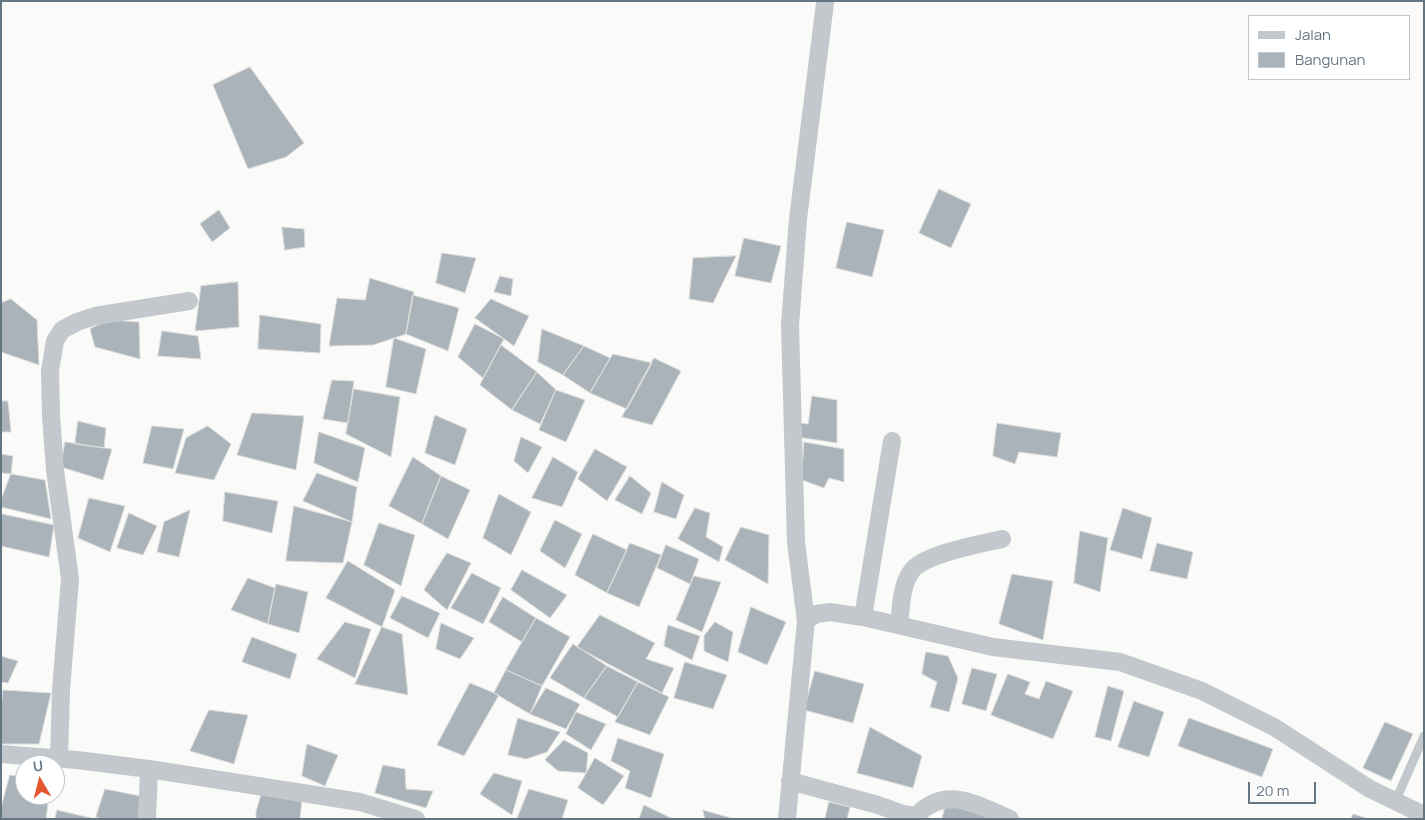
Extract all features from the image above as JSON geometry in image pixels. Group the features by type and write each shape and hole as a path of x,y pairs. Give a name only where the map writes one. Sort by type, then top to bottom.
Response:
{"street":[{"path":"787,819 806,621 796,542 790,325 798,218 824,3"},
{"path":"59,755 61,690 70,579 55,470 51,416 50,371 56,341 62,330 77,322 95,316 189,302"},
{"path":"863,617 892,441"},
{"path":"899,625 903,592 911,570 932,557 1002,539"},
{"path":"806,621 816,614 830,612 863,617 993,647 1120,662 1193,688 1274,727 1370,789 1424,815"},
{"path":"1,754 15,755"},
{"path":"65,760 149,769 360,802 416,819"},
{"path":"147,819 149,769"},
{"path":"790,781 878,805 903,814 916,816 933,802 946,798 965,800 1010,819"}],"lane":[{"path":"1395,802 1424,736"}],"building":[{"path":"250,67 304,143 286,157 248,169 213,85"},
{"path":"939,189 971,204 951,248 919,233"},
{"path":"219,210 230,228 212,242 200,224"},
{"path":"847,222 884,230 872,277 836,268"},
{"path":"282,227 304,229 305,247 285,250"},
{"path":"744,238 781,246 771,283 735,276"},
{"path":"442,253 476,258 465,293 436,283"},
{"path":"736,256 713,303 689,299 693,258"},
{"path":"500,276 513,279 511,296 494,292"},
{"path":"370,278 414,292 406,334 373,345 329,346 337,298 365,300"},
{"path":"238,282 239,327 195,331 201,286"},
{"path":"413,295 459,308 448,351 406,334"},
{"path":"11,299 37,320 39,365 1,352 1,303"},
{"path":"491,299 529,316 514,346 475,318"},
{"path":"260,315 321,324 320,353 258,349"},
{"path":"109,320 139,322 140,359 95,347 90,329"},
{"path":"475,324 504,339 483,378 458,357"},
{"path":"542,329 584,346 563,375 538,362"},
{"path":"162,331 198,336 201,359 158,356"},
{"path":"394,338 426,349 416,394 386,387"},
{"path":"501,345 537,372 512,410 480,385"},
{"path":"584,346 610,358 590,393 563,375"},
{"path":"613,354 652,363 627,409 590,393"},
{"path":"654,358 681,371 652,425 622,417"},
{"path":"537,372 556,390 540,424 512,410"},
{"path":"332,380 354,381 348,423 323,419"},
{"path":"354,389 400,397 391,457 346,434"},
{"path":"556,390 585,400 566,442 539,430"},
{"path":"812,396 837,400 837,443 797,437 798,423 808,424"},
{"path":"1,401 8,401 11,432 1,432"},
{"path":"252,413 304,416 296,470 237,455"},
{"path":"435,415 467,429 455,465 425,453"},
{"path":"78,421 106,428 104,448 75,444"},
{"path":"997,423 1061,433 1057,457 1019,452 1015,464 993,456"},
{"path":"152,426 184,429 173,469 143,463"},
{"path":"208,426 231,444 214,480 175,473 186,438"},
{"path":"319,432 365,448 358,482 314,463"},
{"path":"521,437 542,447 528,473 514,461"},
{"path":"65,442 112,449 103,480 61,467"},
{"path":"804,442 844,449 844,482 829,478 824,488 802,480"},
{"path":"595,449 627,467 607,501 578,479"},
{"path":"1,454 13,456 11,474 1,473"},
{"path":"413,457 441,476 422,524 389,506"},
{"path":"553,457 578,472 562,507 532,498"},
{"path":"317,473 357,487 352,522 303,501"},
{"path":"11,474 45,480 51,519 1,507 1,500"},
{"path":"441,476 470,490 448,539 422,524"},
{"path":"630,476 651,493 642,514 615,500"},
{"path":"662,482 684,495 676,519 654,512"},
{"path":"225,492 278,501 272,533 223,521"},
{"path":"499,494 531,512 511,555 483,538"},
{"path":"89,498 125,506 110,552 78,538"},
{"path":"294,506 352,522 343,563 286,561"},
{"path":"695,508 710,513 706,537 723,547 719,562 678,539"},
{"path":"1123,508 1152,518 1142,559 1110,550"},
{"path":"190,510 179,557 157,552 164,522"},
{"path":"129,513 157,526 143,555 117,548"},
{"path":"2,514 54,525 49,557 1,546"},
{"path":"555,520 582,534 565,568 540,551"},
{"path":"379,523 415,535 401,586 364,565"},
{"path":"741,527 769,535 768,584 725,560"},
{"path":"1080,531 1108,538 1100,592 1074,583"},
{"path":"593,534 627,550 607,593 575,575"},
{"path":"630,543 661,555 639,607 607,593"},
{"path":"1157,543 1193,552 1187,579 1150,571"},
{"path":"666,545 699,559 690,584 657,568"},
{"path":"447,553 471,563 447,610 424,590"},
{"path":"348,561 395,590 382,627 326,598"},
{"path":"522,570 567,595 550,618 511,590"},
{"path":"472,573 501,588 483,624 451,608"},
{"path":"1012,574 1053,581 1043,640 999,624"},
{"path":"694,576 721,582 702,632 676,620"},
{"path":"248,578 275,588 268,624 231,610"},
{"path":"276,584 308,592 299,633 268,624"},
{"path":"402,596 440,613 428,638 390,618"},
{"path":"503,597 536,618 522,642 489,622"},
{"path":"751,607 786,622 767,665 738,652"},
{"path":"600,615 655,643 646,659 674,668 662,693 577,647"},
{"path":"536,618 570,637 542,686 506,670"},
{"path":"345,622 371,629 355,678 317,659"},
{"path":"715,622 733,632 728,662 704,651 704,636"},
{"path":"441,623 474,638 460,659 436,649"},
{"path":"668,625 700,636 692,660 664,646"},
{"path":"382,627 402,634 408,695 355,684"},
{"path":"252,637 297,654 290,679 242,662"},
{"path":"573,644 607,666 584,698 550,678"},
{"path":"926,652 948,656 958,678 949,712 930,707 937,682 922,674"},
{"path":"1,656 18,661 8,683 1,682"},
{"path":"685,662 727,675 713,709 674,698"},
{"path":"607,666 638,682 618,717 584,698"},
{"path":"972,668 997,674 986,711 962,704"},
{"path":"506,670 542,686 530,714 494,693"},
{"path":"815,671 864,684 853,723 804,710"},
{"path":"1008,674 1030,682 1025,694 1039,699 1046,681 1073,691 1053,739 991,715"},
{"path":"638,682 669,697 650,735 615,722"},
{"path":"470,683 499,695 464,756 437,745"},
{"path":"1108,686 1124,691 1111,741 1095,737"},
{"path":"546,688 580,704 566,729 530,714"},
{"path":"3,690 51,693 39,744 1,744"},
{"path":"1134,701 1164,712 1149,757 1118,747"},
{"path":"209,710 248,715 234,764 190,751"},
{"path":"576,712 606,724 591,750 566,734"},
{"path":"518,718 560,732 547,752 526,759 508,755"},
{"path":"1189,718 1273,749 1262,777 1178,746"},
{"path":"1385,722 1413,734 1391,781 1363,768"},
{"path":"870,727 922,756 913,788 857,773"},
{"path":"618,738 664,754 651,798 625,788 630,771 611,761"},
{"path":"564,740 588,753 586,773 558,771 545,760"},
{"path":"307,744 338,755 325,786 302,776"},
{"path":"595,758 624,776 603,805 578,788"},
{"path":"383,765 405,769 406,789 433,791 426,808 375,793"},
{"path":"494,773 522,781 512,815 480,794"},
{"path":"10,775 15,776 15,805 48,805 46,819 1,819 1,808"},
{"path":"105,789 140,796 138,819 102,819 96,817"},
{"path":"529,789 568,800 562,819 517,819"},
{"path":"262,792 302,799 300,819 256,819 256,812"},
{"path":"829,802 850,807 847,819 825,819"},
{"path":"946,804 996,819 942,819"},
{"path":"644,805 673,819 639,819"},
{"path":"57,810 91,818 55,819"},
{"path":"703,810 731,818 731,819 705,819"},
{"path":"1353,814 1369,819 1351,819"}]}
